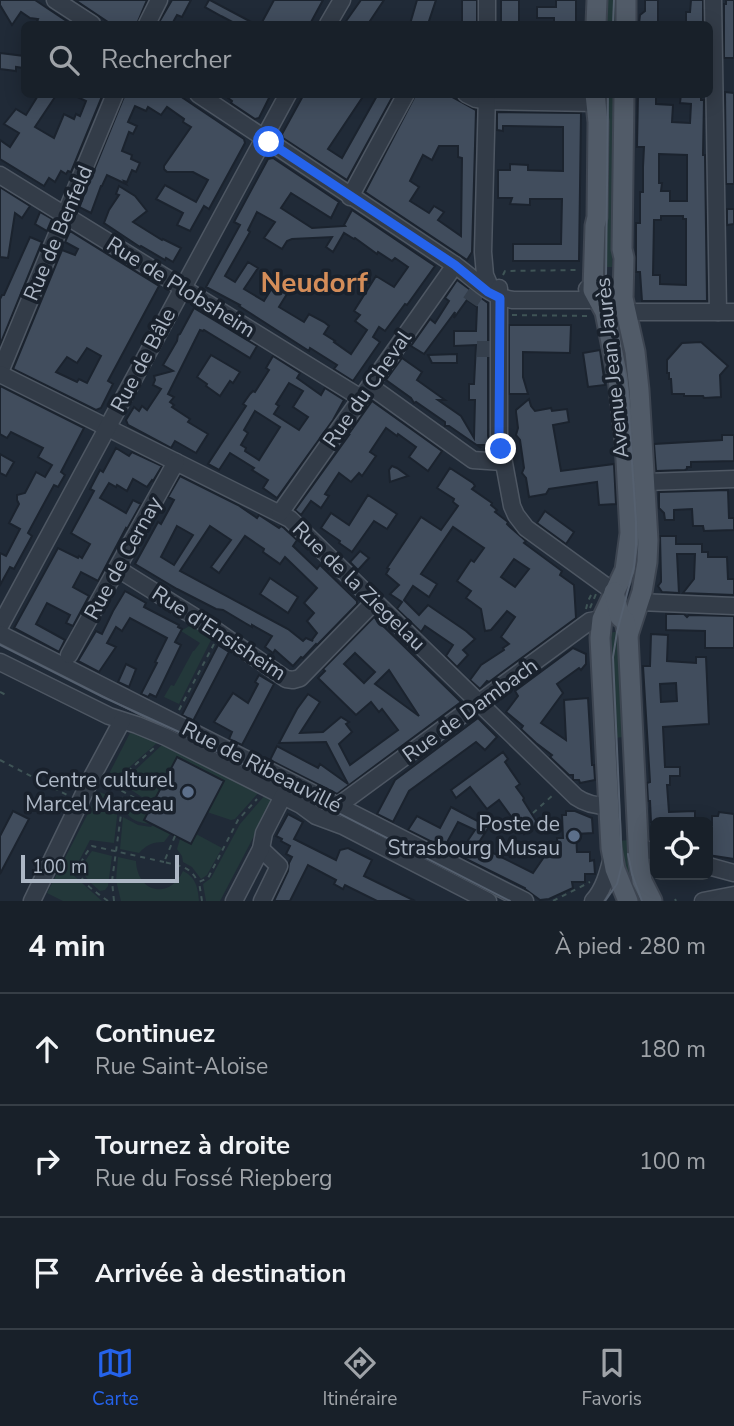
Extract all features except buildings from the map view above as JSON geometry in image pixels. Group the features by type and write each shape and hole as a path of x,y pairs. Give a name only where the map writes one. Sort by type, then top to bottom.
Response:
{"main road":[{"path":"596,21 597,0"},
{"path":"625,21 626,0"},
{"name":"Avenue Jean Jaurès","path":"624,98 623,298 639,382 649,540 639,602 609,621 600,638 612,857 628,901"},
{"name":"Avenue Jean Jaurès","path":"595,99 598,122 599,301 618,378 629,519 629,545 625,567 605,589 647,850 642,881 652,901"},
{"path":"599,301 626,312"}],"street":[{"path":"55,0 87,21"},
{"path":"148,21 159,0"},
{"path":"330,21 342,0"},
{"path":"487,0 487,21"},
{"path":"626,312 726,312 713,0"},
{"name":"Rue de Benfeld","path":"0,373 114,98"},
{"path":"204,98 486,288 513,300 599,301"},
{"name":"Rue de Bâle","path":"0,626 286,98"},
{"path":"351,197 404,98"},
{"path":"595,99 487,98 483,252 495,349 499,436 512,506 520,522 532,533 605,589"},
{"name":"Rue de Plobsheim","path":"0,175 182,288 365,392 473,460 503,462"},
{"name":"Rue du Cheval","path":"280,513 365,392 486,288"},
{"name":"Rue de la Ziegelau","path":"0,373 280,513 297,525 576,796 585,802 608,806"},
{"name":"Rue de Cernay","path":"69,655 176,462"},
{"path":"646,482 734,479"},
{"name":"Rue d'Ensisheim","path":"118,569 211,627 286,679 293,680 300,678 375,601"},
{"path":"639,602 734,606"},
{"name":"Rue de Dambach","path":"339,806 590,621 609,621"},
{"name":"Rue de Ribeauvillé","path":"0,634 525,901"},
{"name":"Rue de Ribeauvillé","path":"0,662 109,716 137,724 166,737 301,805 316,816 343,826 488,901"},
{"path":"32,901 122,721"},
{"path":"234,901 261,849 264,833 283,796"},
{"path":"261,849 279,866 262,901"},
{"path":"593,901 606,880 612,857"},
{"path":"713,867 734,873"},
{"path":"703,901 725,898"}],"path":[{"path":"583,270 505,271 500,280 486,288 509,315 583,316"},
{"path":"605,589 588,601 609,621"},
{"path":"177,715 216,639"},
{"path":"0,692 8,696"},
{"path":"118,789 126,773 166,737"},
{"path":"0,760 80,802"},
{"path":"93,775 151,807"},
{"path":"199,883 211,874 237,820 267,788"},
{"path":"114,901 112,881 124,792"},
{"path":"533,813 556,792"},
{"path":"164,862 175,836"},
{"path":"108,901 84,881 79,872 80,863 92,846 164,862 193,872 199,883 202,901"},
{"path":"553,901 591,882"}],"green space":[{"path":"607,0 616,0 616,21 607,21"},
{"path":"601,98 615,98 612,267 599,267"},
{"path":"191,625 212,638 179,704 164,697 171,685 174,686 200,643 181,631"},
{"path":"619,632 623,737 615,738 608,633"},
{"path":"130,733 158,742 116,779 109,774"},
{"path":"165,742 260,791 235,819 207,812 223,781 177,757 152,804 127,787 129,776"},
{"path":"99,792 119,799 114,843 90,840 72,874 102,901 63,901 47,893"},
{"path":"266,794 274,798 220,901 206,901 203,884 211,878 240,824"},
{"path":"125,802 149,810 144,820 150,824 132,819"},
{"path":"123,817 138,825 153,825 170,834 164,842 150,844 139,853 120,849"},
{"path":"196,834 222,848 207,875 201,879 192,867 183,862 177,849 180,839 190,844"},
{"path":"632,840 635,884 628,887 615,841"},
{"path":"92,851 112,856 108,886 105,890 100,891 84,873 83,868"},
{"path":"118,857 136,861 142,880 155,889 170,886 183,871 196,883 199,901 121,901 116,880"}],"tunnel":[{"path":"470,302 476,293"},
{"path":"477,349 492,349"}],"tram line":[{"path":"613,21 614,0"},
{"path":"605,901 617,884 622,864 613,657 634,567 636,545 627,388 606,278 608,98"},
{"path":"0,645 190,737 510,901"},
{"path":"628,854 642,901"}],"place":[{"name":"Centre culturel Marcel Marceau","path":"188,792"},
{"name":"Poste de Strasbourg Musau","path":"574,836"}],"district":[{"name":"Neudorf","path":"314,282"}],"route":[{"path":"269,142 455,265 488,292 500,298 501,449"}]}
